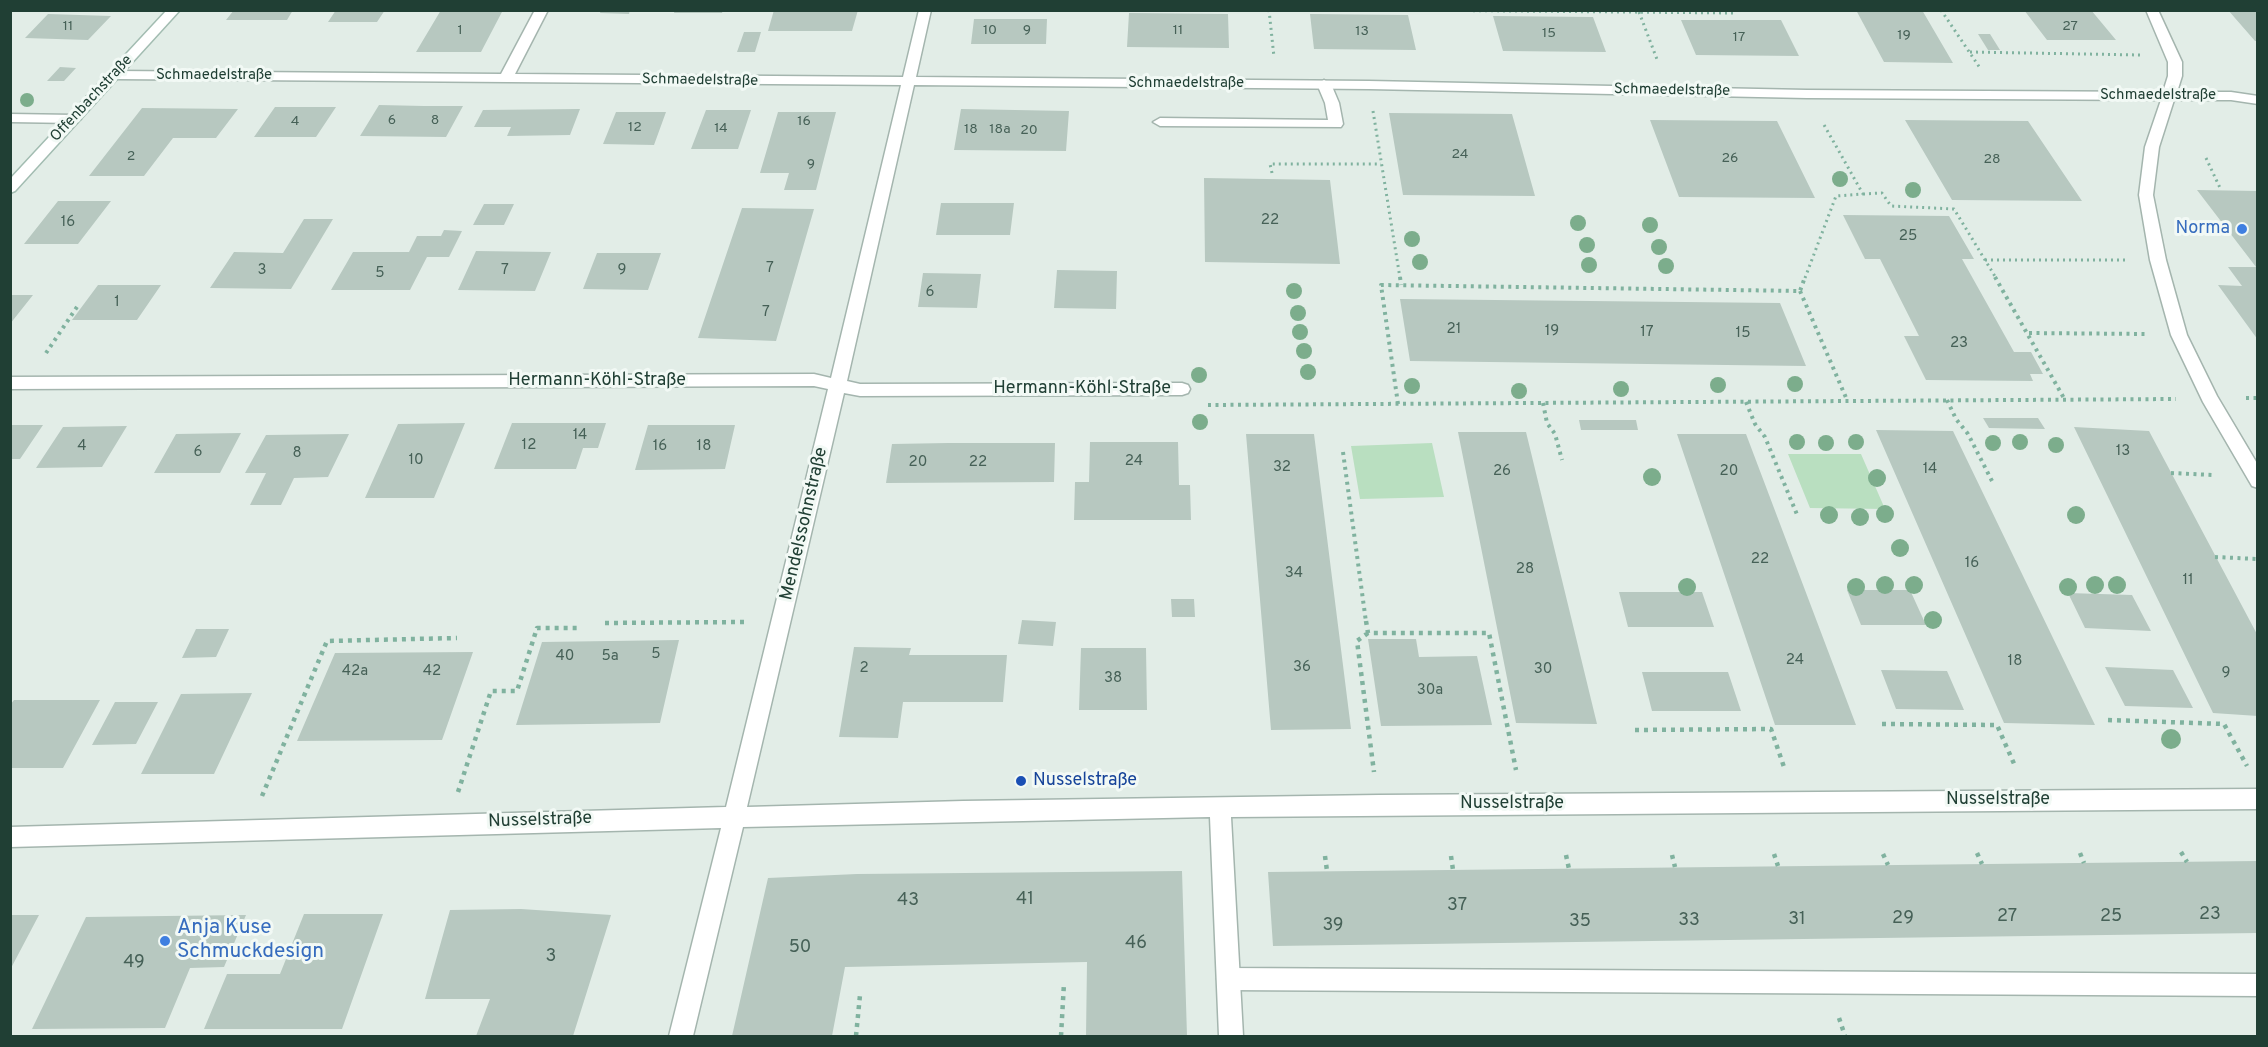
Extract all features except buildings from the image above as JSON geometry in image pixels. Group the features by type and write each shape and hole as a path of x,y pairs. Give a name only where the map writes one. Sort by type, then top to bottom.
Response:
{"street":[{"name":"Offenbachstraße","path":"10,188 174,10"},
{"path":"506,78 542,10"},
{"name":"Mendelssohnstraße","path":"681,1036 782,622 925,10"},
{"path":"2152,10 2175,62 2175,76 2152,147 2146,195 2158,260 2179,334 2209,398 2258,481"},
{"name":"Schmaedelstraße","path":"115,75 908,83 1324,84 1807,94 2231,96 2258,100"},
{"path":"1160,122 1336,124 1332,103 1324,84"},
{"path":"10,118 74,119"},
{"name":"Hermann-Köhl-Straße","path":"18,383 814,380 860,390 1182,389"},
{"name":"Nusselstraße","path":"10,837 734,816 1220,807 2258,799"},
{"path":"1220,807 1231,1036"},
{"path":"1228,979 2258,985"}],"path":[{"path":"1269,10 1278,84"},
{"path":"1401,10 1733,13"},
{"path":"1941,10 1999,96"},
{"path":"1639,12 1669,92"},
{"path":"1970,52 2134,54 2175,62"},
{"path":"1368,85 1401,285"},
{"path":"1807,94 1863,194"},
{"path":"2206,158 2221,190"},
{"path":"1272,173 1270,164 1381,164"},
{"path":"1847,401 1800,291 1836,196 1881,193 1891,206 1954,208 2029,333 2065,400"},
{"path":"1985,260 2158,260"},
{"path":"1398,404 1381,285 1800,291"},
{"path":"18,383 80,304"},
{"path":"2029,333 2179,334"},
{"path":"1182,389 1182,405 2258,398"},
{"path":"1947,400 1956,418 1968,434 1992,482"},
{"path":"1746,402 1755,424 1765,437 1798,517"},
{"path":"1542,403 1547,423 1555,434 1562,460"},
{"path":"1343,452 1368,633"},
{"path":"2171,474 2211,475"},
{"path":"2215,557 2258,559"},
{"path":"605,623 782,622"},
{"path":"447,824 491,691 517,690 537,628 577,628"},
{"path":"1379,805 1357,641 1368,633 1489,633 1516,770"},
{"path":"247,830 327,641 457,638"},
{"path":"2108,720 2224,724 2246,764"},
{"path":"1881,724 1997,725 2014,766"},
{"path":"1635,730 1771,729 1784,767"},
{"path":"2181,852 2187,862"},
{"path":"1977,853 1982,864"},
{"path":"2080,853 2084,863"},
{"path":"1774,854 1778,866"},
{"path":"1883,854 1888,865"},
{"path":"1566,855 1569,869"},
{"path":"1672,855 1675,867"},
{"path":"1325,856 1327,872"},
{"path":"1451,856 1453,870"},
{"path":"1061,1036 1064,983"},
{"path":"856,1036 860,995"}],"green space":[{"path":"1432,443 1444,497 1360,499 1351,446"},
{"path":"1788,454 1861,454 1885,509 1810,508"}],"place":[{"name":"Norma","path":"2242,229"},
{"name":"Nusselstraße","path":"1021,781"},
{"name":"Anja Kuse Schmuckdesign","path":"165,941"}]}
